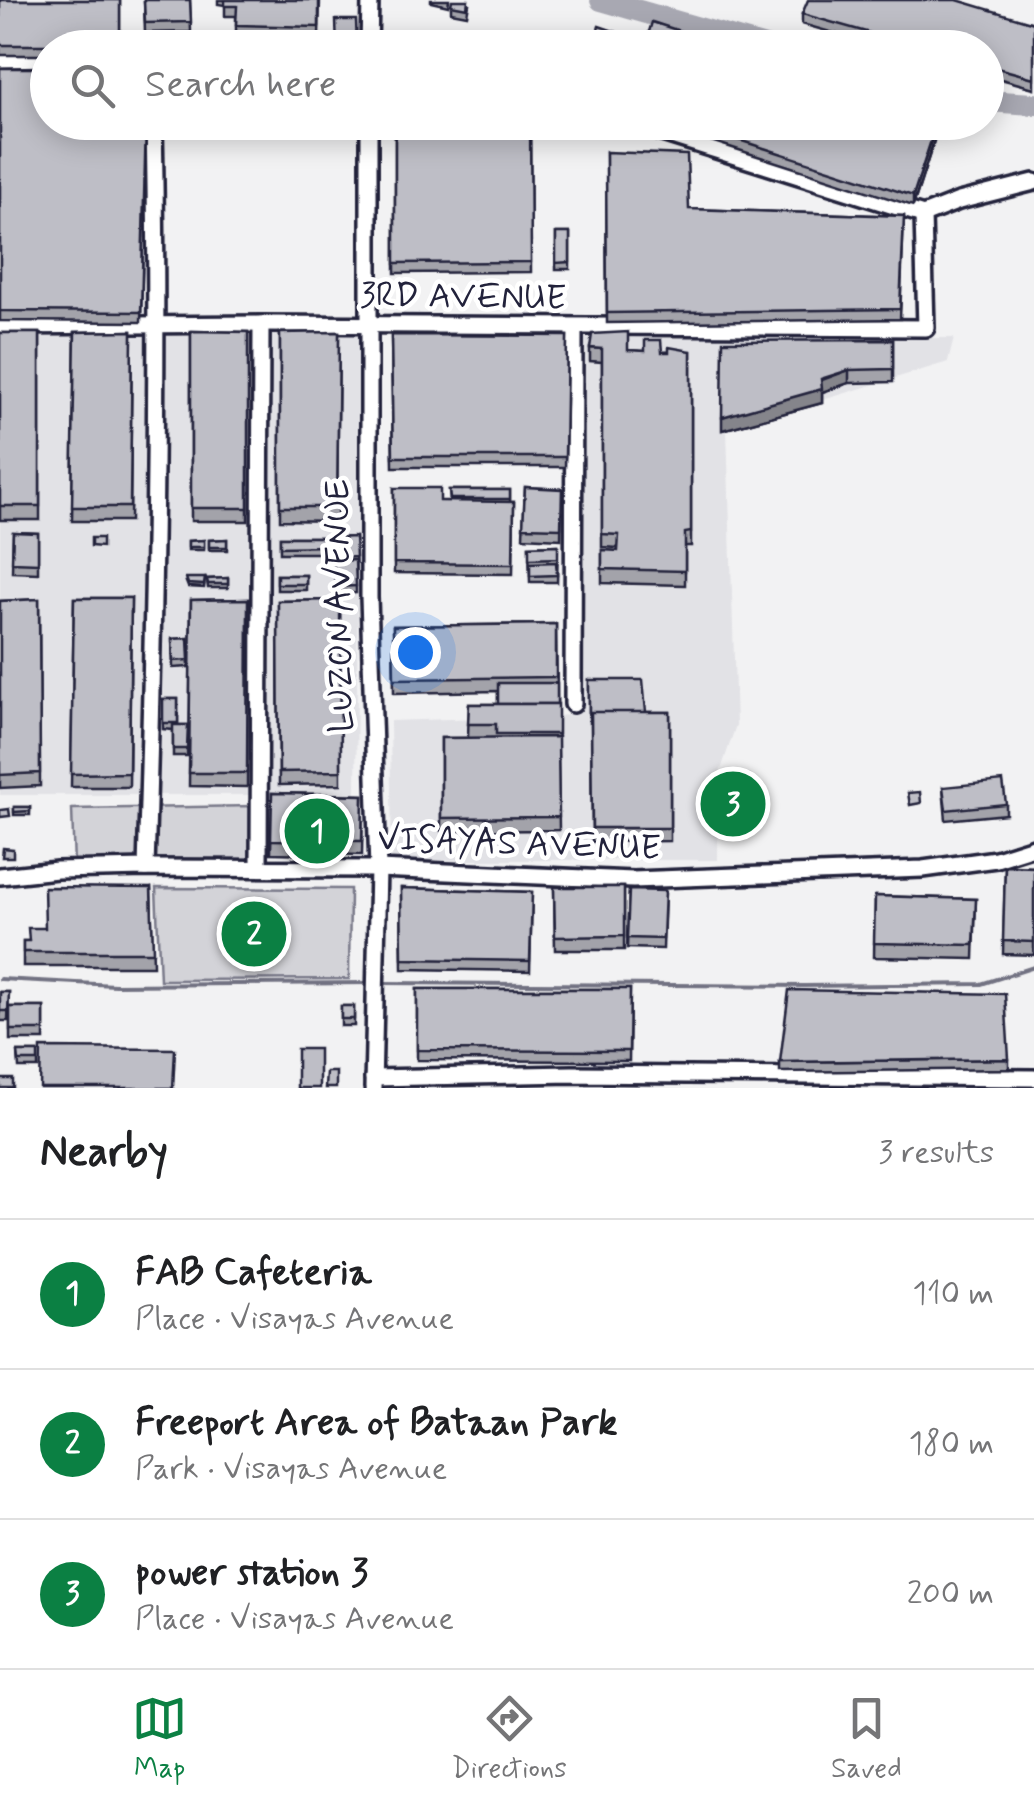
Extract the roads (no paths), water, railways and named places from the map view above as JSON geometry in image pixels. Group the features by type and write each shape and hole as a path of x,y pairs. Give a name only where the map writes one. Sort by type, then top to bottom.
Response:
{"street":[{"path":"369,30 370,0"},
{"path":"0,59 30,58"},
{"path":"146,868 155,596 158,326 154,140"},
{"name":"LUZON AVENUE","path":"369,140 368,581 378,869 373,1083"},
{"path":"684,140 923,215 959,201 1034,182"},
{"name":"3RD AVENUE","path":"0,326 926,328 923,215"},
{"path":"259,868 261,324"},
{"path":"573,704 574,328"},
{"name":"VISAYAS AVENUE","path":"0,876 57,870 259,868 633,880 924,868 996,858 1034,847"},
{"path":"373,1083 572,1074 1034,1078"}],"waterway":[{"path":"601,0 706,30"},
{"path":"1004,102 1034,104"},
{"path":"382,983 981,984 1034,967"},
{"path":"0,979 115,985 372,983"}],"place":[{"name":"power station 3","path":"733,804"},
{"name":"FAB Cafeteria","path":"317,831"},
{"name":"Freeport Area of Bataan Park","path":"254,934"}]}
